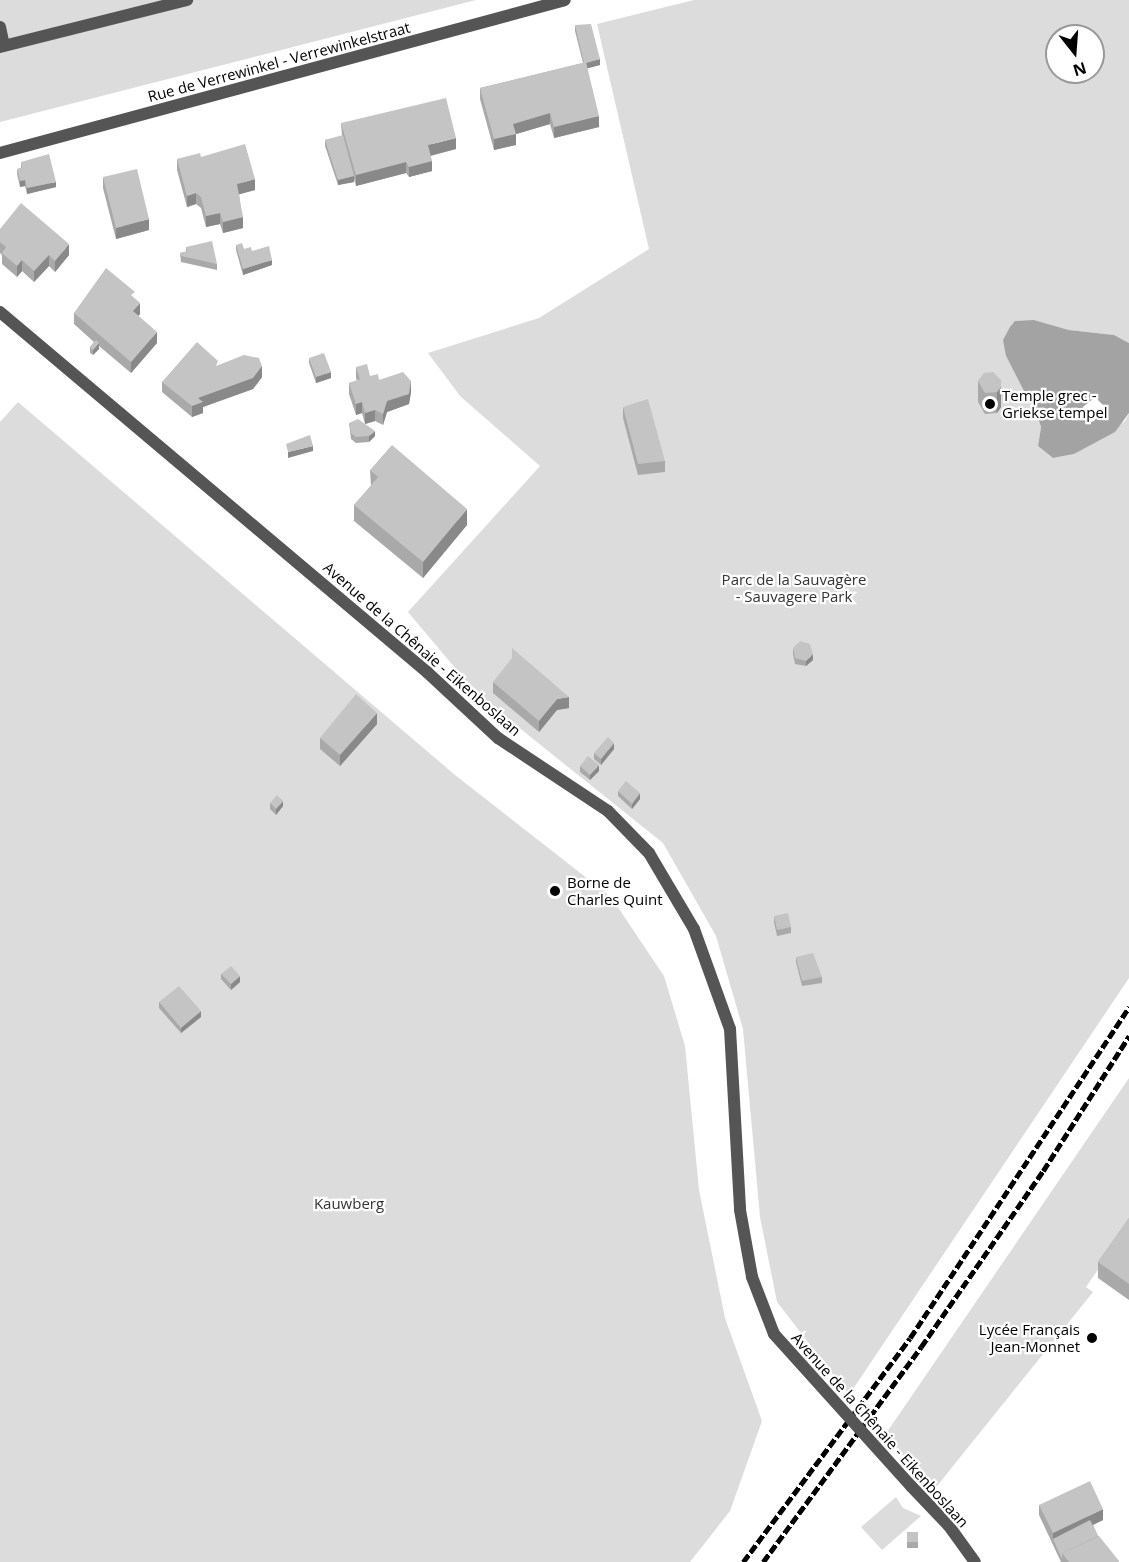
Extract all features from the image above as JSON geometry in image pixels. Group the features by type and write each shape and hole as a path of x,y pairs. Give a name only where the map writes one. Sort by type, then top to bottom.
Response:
{"street":[{"path":"0,27 2,46 187,0"},
{"name":"Rue de Verrewinkel - Verrewinkelstraat","path":"0,153 566,0"},
{"name":"Avenue de la Chênaie - Eikenboslaan","path":"0,312 427,672 498,738 608,811 649,853 694,929 730,1029 740,1210 752,1277 774,1334 949,1526 975,1562"}],"green space":[{"path":"0,0 476,0 0,122"},
{"name":"Parc de la Sauvagère - Sauvagere Park","path":"694,0 1129,0 1129,343 1114,335 1069,330 1034,320 1006,356 1027,397 1032,398 1041,427 1038,446 1053,458 1074,454 1125,421 1129,413 1129,978 849,1395 777,1302 760,1217 743,1029 716,936 663,843 477,694 408,612 540,466 460,396 428,353 539,318 649,249 597,24"},
{"name":"Kauwberg","path":"18,402 455,775 611,897 664,976 685,1046 699,1190 725,1318 762,1421 730,1511 690,1562 0,1562 0,422"},
{"path":"1129,1078 1129,1225 1086,1287 1093,1292 933,1491 885,1435"},
{"path":"896,1497 903,1508 921,1516 882,1550 861,1527"}],"shaded area":[{"path":"1034,320 1069,330 1114,335 1129,343 1129,413 1115,432 1074,454 1053,458 1038,446 1041,427 1032,399 1027,397 1006,356 1003,340 1015,321","holes":["1095,397 1105,407 1094,421 1086,424 1083,407"]}],"building":[{"path":"591,24 600,59 584,63 575,25"},
{"path":"586,62 599,116 554,127 550,113 513,124 516,134 494,139 480,88"},
{"path":"446,98 456,138 428,145 432,161 409,167 406,162 356,175 341,123"},
{"path":"343,135 354,176 338,180 325,140"},
{"path":"245,144 255,179 237,184 243,217 223,222 220,213 206,216 201,197 196,193 187,196 177,159 200,153 201,157"},
{"path":"49,154 56,182 27,188 25,180 20,181 17,169 22,168 21,162"},
{"path":"137,169 149,219 116,228 103,177"},
{"path":"21,203 69,244 55,261 49,255 34,271 22,260 17,266 2,253 6,247 0,242 0,229"},
{"path":"212,241 217,264 181,256 180,253 187,251 186,247"},
{"path":"242,243 244,249 251,247 252,251 269,246 272,260 243,269 236,245"},
{"path":"106,268 135,292 131,295 140,303 133,311 157,332 131,362 74,313"},
{"path":"96,340 99,343 93,350 90,347"},
{"path":"197,342 218,361 216,366 244,355 259,358 262,366 253,378 198,398 203,402 192,406 162,382"},
{"path":"324,353 331,372 316,377 309,358"},
{"path":"367,364 370,376 378,374 379,380 403,372 411,381 409,394 387,401 383,414 375,410 365,413 362,402 356,404 349,383 360,379 356,367"},
{"path":"993,372 1001,380 1001,387 997,392 985,393 978,381 984,373"},
{"path":"648,399 665,461 638,464 623,407"},
{"path":"358,419 375,431 369,436 356,437 351,433 349,423"},
{"path":"310,435 313,446 288,452 286,444"},
{"path":"392,445 467,509 423,562 354,505 378,477 370,470"},
{"path":"800,641 810,644 813,654 806,661 795,658 793,648"},
{"path":"512,648 569,697 557,699 539,721 493,682 512,658"},
{"path":"356,694 377,713 340,755 320,738"},
{"path":"608,737 614,743 601,759 594,753"},
{"path":"588,756 599,765 590,775 580,766"},
{"path":"626,781 640,793 632,804 618,791"},
{"path":"277,795 283,801 276,809 270,803"},
{"path":"788,913 791,927 777,930 774,916"},
{"path":"813,953 822,977 802,981 796,957"},
{"path":"231,966 240,976 231,984 221,974"},
{"path":"179,986 201,1011 181,1028 159,1002"},
{"path":"1129,1218 1129,1284 1098,1262"},
{"path":"1090,1481 1103,1509 1053,1533 1039,1505"},
{"path":"1090,1520 1098,1536 1062,1553 1062,1559 1053,1539"},
{"path":"907,1532 918,1532 918,1542 907,1542"},
{"path":"1099,1536 1118,1562 1069,1562 1062,1553"}],"railway":[{"path":"743,1562 910,1338 1129,1007"},
{"path":"763,1562 921,1347 1043,1171 1129,1036"}],"place":[{"name":"Temple grec - Griekse tempel","path":"990,404"},
{"name":"Borne de Charles Quint","path":"555,891"},
{"name":"Lycée Français Jean-Monnet","path":"1092,1338"}]}
